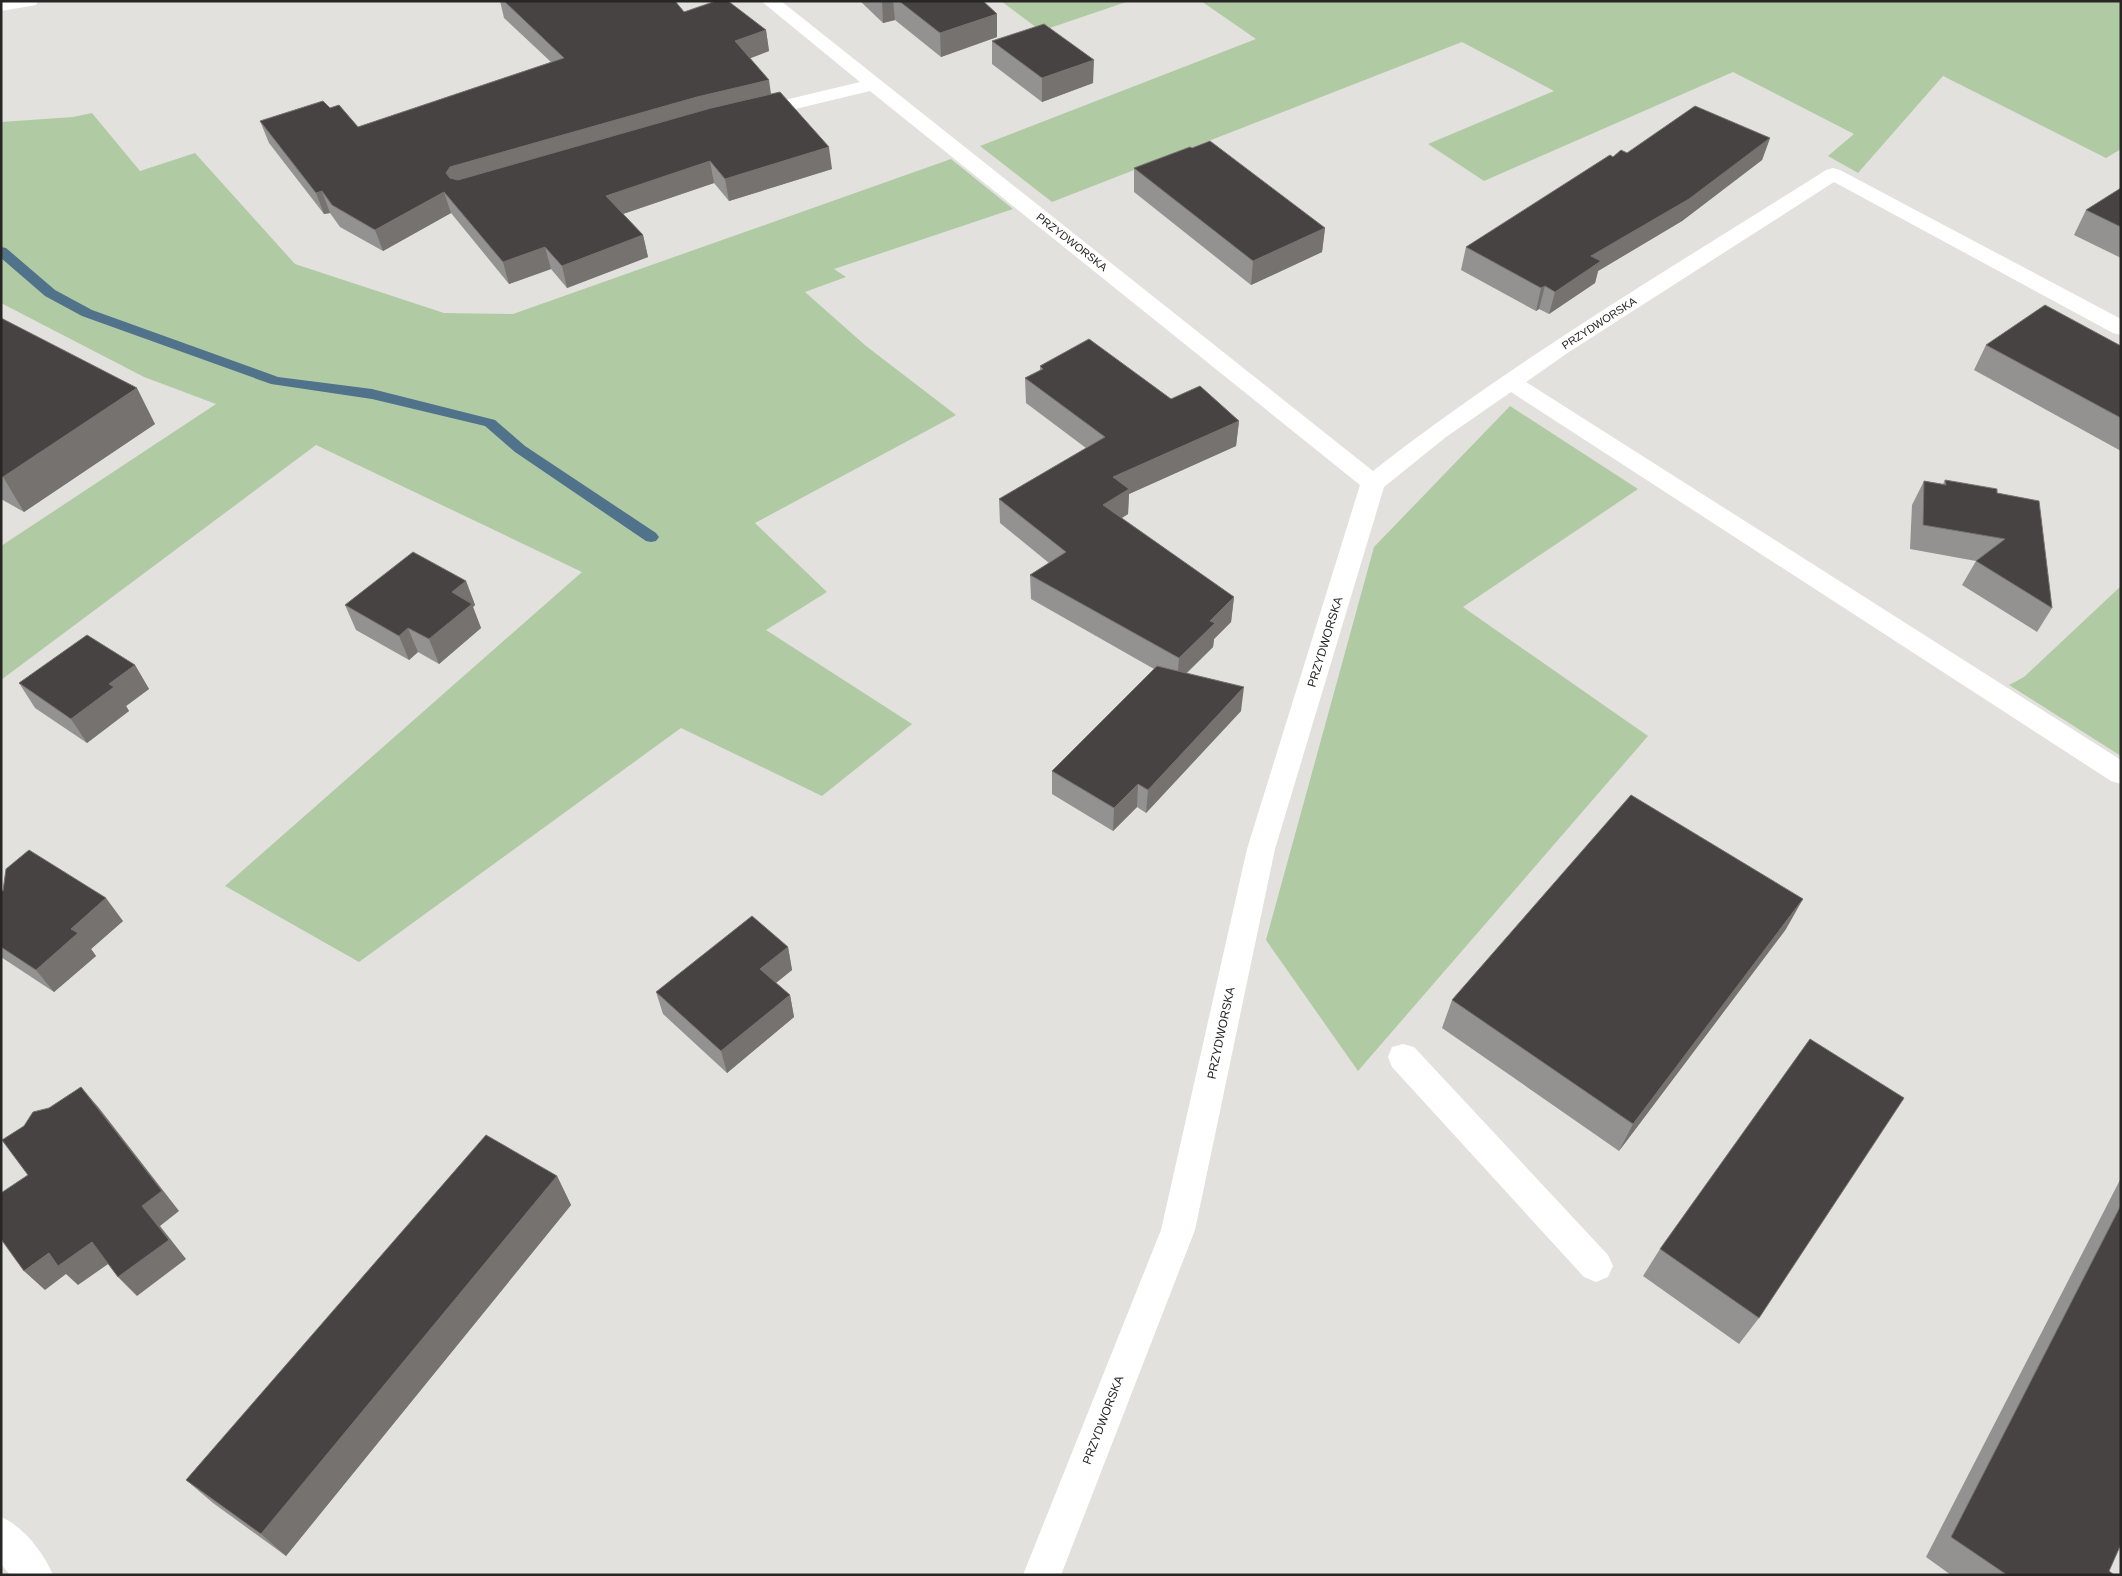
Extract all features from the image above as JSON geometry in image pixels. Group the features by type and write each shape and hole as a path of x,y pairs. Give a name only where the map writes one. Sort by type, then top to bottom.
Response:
{"main road":[{"path":"1,6 30,1"},
{"name":"PRZYDWORSKA","path":"770,1 1373,483"},
{"path":"736,117 875,84"},
{"name":"PRZYDWORSKA","path":"1042,1575 1178,1230 1261,849 1373,483 1438,432 1562,347 1833,174 2121,328"},
{"path":"1511,382 2121,774"},
{"path":"1404,1057 1596,1266"},
{"path":"1,1535 34,1575"}],"green space":[{"path":"1001,1 1129,1 1041,31"},
{"path":"1201,1 2121,1 2121,149 2106,158 1943,76 1858,173 1828,156 1854,134 1733,72 1484,181 1428,144 1554,91 1462,42 1052,202 980,146 1256,39"},
{"path":"92,113 140,171 195,153 295,264 444,313 513,314 951,159 1013,209 834,269 846,277 805,292 866,346 956,415 755,523 827,592 766,630 912,724 822,796 681,728 359,962 225,886 582,572 316,445 1,680 1,546 216,404 144,377 1,303 1,122 73,117"},
{"path":"1510,406 1638,489 1463,607 1648,736 1358,1071 1266,940 1374,547"},
{"path":"2121,586 2121,756 2009,685 2024,677"}],"building":[{"path":"504,1 675,1 684,12 716,1 728,1 766,30 735,41 769,80 697,97 450,167 446,173 450,178 458,180 711,108 780,92 829,147 725,179 710,161 606,196 643,235 562,266 545,247 503,262 444,192 375,230 332,205 322,191 316,193 260,121 323,101 330,108 339,105 358,127 564,58"},
{"path":"899,1 983,1 997,14 940,33"},
{"path":"1044,24 1094,60 1042,78 992,41"},
{"path":"1695,106 1770,138 1689,199 1591,256 1601,261 1555,292 1545,286 1541,288 1466,247 1610,155 1613,157 1621,150 1627,153"},
{"path":"1210,141 1325,228 1253,261 1134,168"},
{"path":"2121,188 2121,227 2086,210"},
{"path":"2045,305 2121,346 2121,418 1986,345"},
{"path":"1,318 137,388 3,477 1,476"},
{"path":"1089,339 1171,399 1200,386 1239,421 1113,477 1129,489 1103,505 1234,597 1210,621 1215,623 1179,658 1030,575 1066,552 999,499 1105,437 1025,378 1043,369 1040,366"},
{"path":"1945,480 1997,489 1997,493 2039,501 2052,608 1976,561 2005,539 1923,525 1924,481 1946,485"},
{"path":"413,552 466,581 452,592 472,604 429,639 408,628 399,636 345,605"},
{"path":"87,635 135,665 109,684 114,687 71,719 19,683"},
{"path":"1157,666 1244,687 1148,790 1138,784 1114,808 1052,771"},
{"path":"1631,795 1803,899 1633,1124 1452,1000"},
{"path":"29,850 106,898 71,929 78,933 36,970 1,947 1,891 3,891 6,869"},
{"path":"752,916 788,947 760,969 790,995 721,1051 656,992"},
{"path":"1810,1039 1904,1098 1759,1318 1660,1249"},
{"path":"81,1087 162,1191 142,1206 169,1240 118,1277 92,1242 58,1266 49,1253 24,1271 1,1239 1,1193 28,1175 2,1140 24,1126 33,1112 49,1108"},
{"path":"486,1135 557,1176 261,1534 186,1480"},
{"path":"2121,1205 2121,1544 2109,1571 2114,1575 2007,1575 1951,1537"}],"waterway":[{"path":"1,251 50,293 87,313 276,381 372,394 490,423 520,449 651,537"}]}
